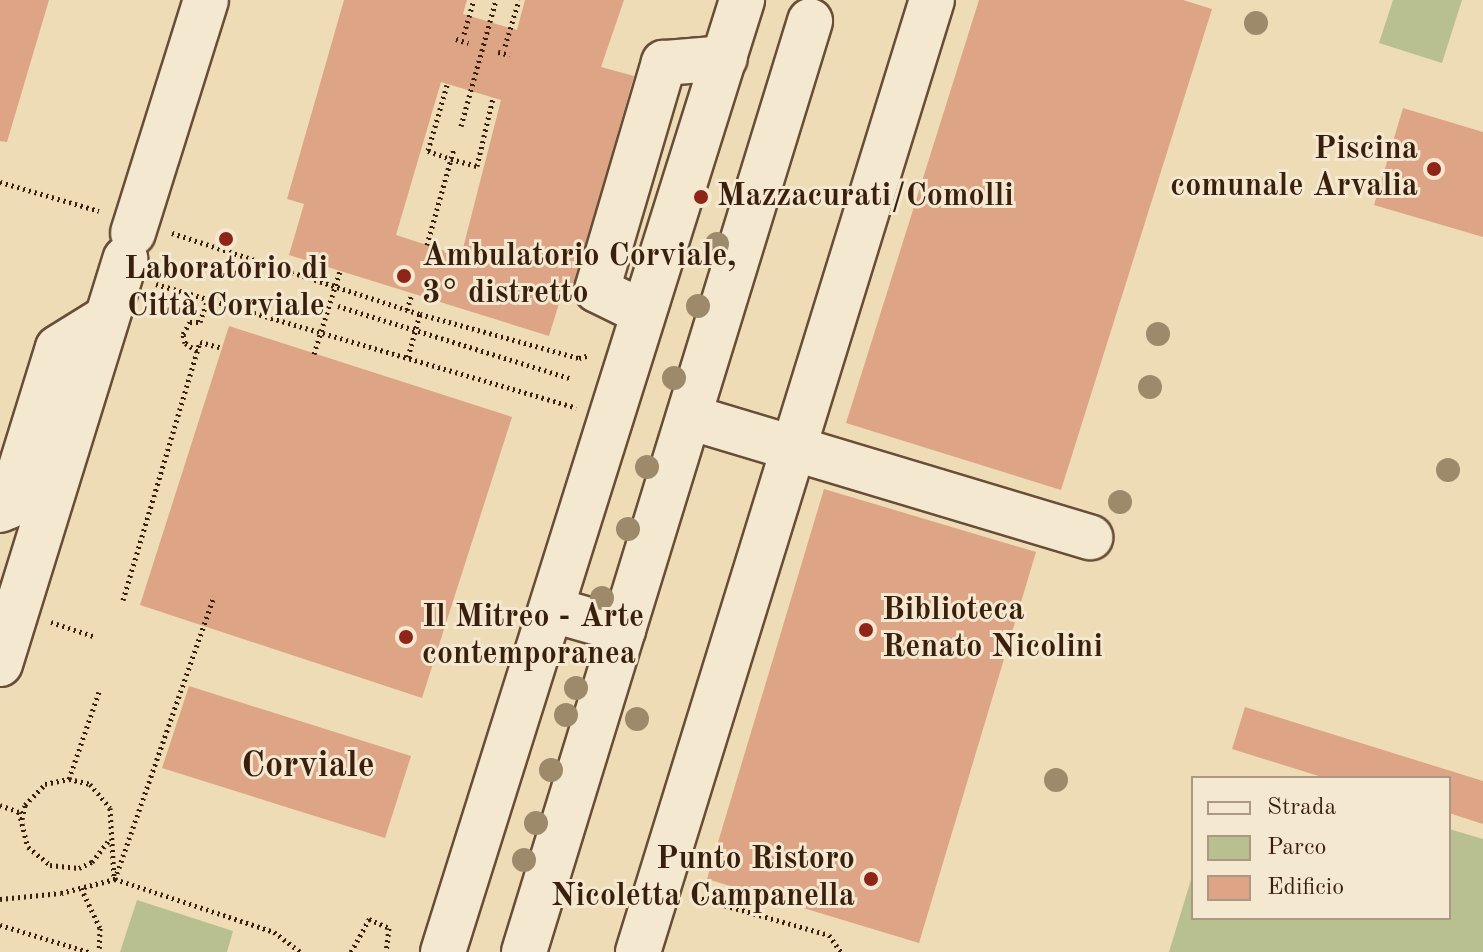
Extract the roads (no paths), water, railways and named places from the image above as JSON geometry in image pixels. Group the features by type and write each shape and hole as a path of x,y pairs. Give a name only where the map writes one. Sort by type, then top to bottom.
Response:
{"street":[{"path":"0,664 206,0"},
{"path":"443,952 553,610 638,325 711,106 742,0"},
{"path":"638,952 932,0"},
{"path":"524,952 810,21"},
{"path":"638,325 597,290 664,63 725,58"},
{"path":"711,106 778,124"},
{"path":"0,510 9,506 58,348 106,318"},
{"path":"689,417 1090,537"},
{"path":"553,610 623,630"}],"place":[{"name":"Piscina comunale Arvalia","path":"1434,169"},
{"name":"Mazzacurati/Comolli","path":"701,197"},
{"name":"Laboratorio di Città Corviale","path":"226,239"},
{"name":"Ambulatorio Corviale, 3° distretto","path":"404,276"},
{"name":"Biblioteca Renato Nicolini","path":"866,630"},
{"name":"Il Mitreo - Arte contemporanea","path":"406,637"},
{"name":"Punto Ristoro Nicoletta Campanella","path":"871,879"}],"district":[{"name":"Corviale","path":"308,768"}]}
